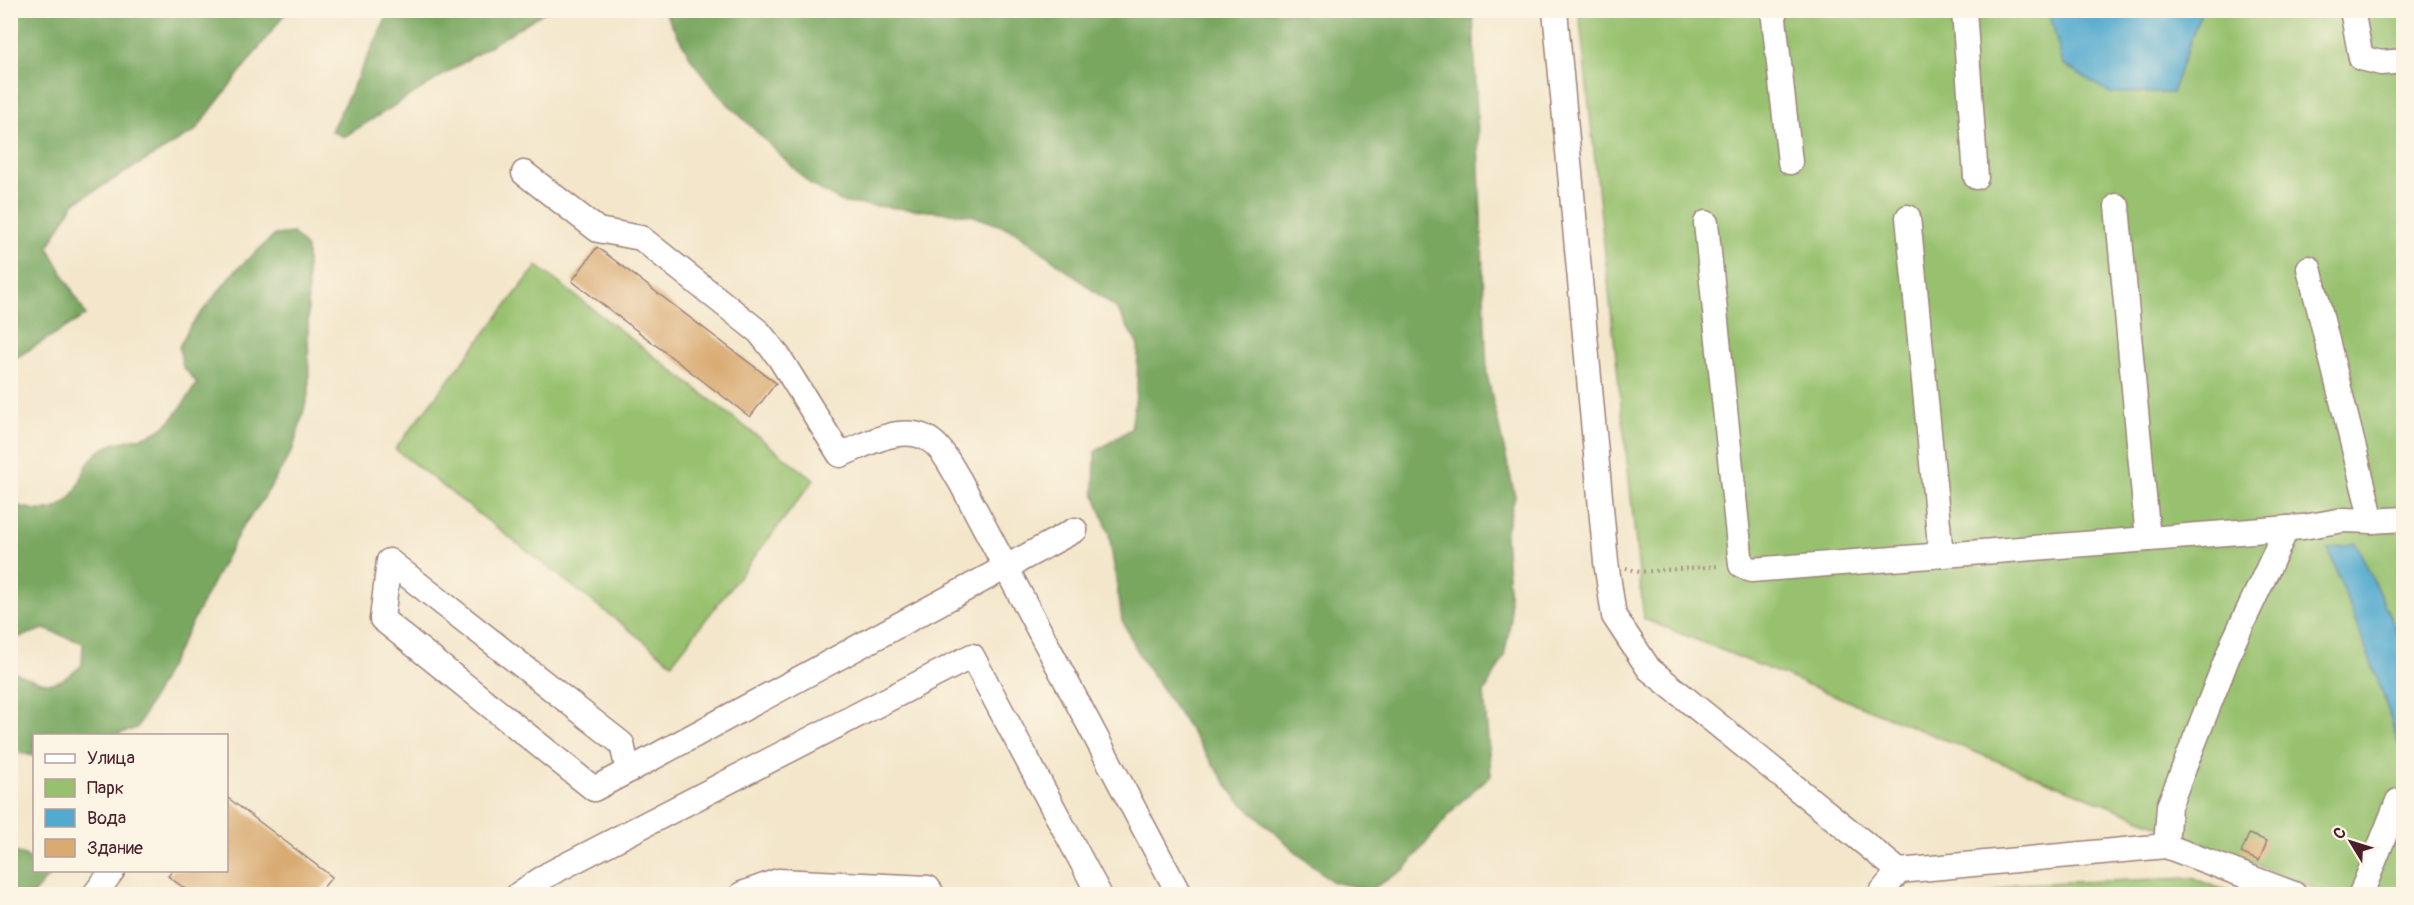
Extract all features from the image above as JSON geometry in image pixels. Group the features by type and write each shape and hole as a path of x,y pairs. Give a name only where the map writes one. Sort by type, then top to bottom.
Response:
{"street":[{"path":"1555,10 1605,562 1614,616 1649,669 1899,871 2166,846 2294,894"},
{"path":"1773,10 1790,162"},
{"path":"1964,10 1976,177"},
{"path":"2352,10 2361,58 2381,63 2403,61"},
{"path":"524,173 598,230 641,238 759,332 779,357 840,455 896,433 919,435 936,445 960,481 1179,894"},
{"path":"2117,206 2148,539"},
{"path":"1908,217 1941,555"},
{"path":"1706,223 1742,565 1751,570 2287,528 2344,519 2372,521 2403,519"},
{"path":"2309,268 2372,521"},
{"path":"2166,846 2169,806 2234,643 2287,528"},
{"path":"628,771 622,744 389,561 382,619 594,789 628,771 1005,567 1075,530"},
{"path":"519,894 549,874 972,656 1099,894"},
{"path":"2361,894 2398,801"},
{"path":"1880,894 1899,871"},
{"path":"95,894 112,872"},
{"path":"742,894 778,881 928,888 932,894"}],"path":[{"path":"1605,562 1639,572 1742,565"}],"green space":[{"path":"11,10 287,11 195,131 74,203 48,247 86,315 11,361"},
{"path":"390,10 546,11 344,137 331,131"},
{"path":"664,11 1473,11 1487,375 1515,496 1505,535 1511,619 1504,657 1484,693 1491,775 1457,805 1404,870 1370,890 1333,882 1236,798 1141,658 1122,620 1109,533 1094,493 1095,452 1131,429 1137,388 1138,345 1117,309 1015,231 971,215 844,203 810,184 719,95 693,62"},
{"path":"1579,11 2403,11 2403,894 2328,894 1644,619"},
{"path":"293,233 307,249 309,392 293,449 262,501 242,527 137,728 118,734 33,734 33,756 11,751 11,671 40,682 48,683 63,679 82,665 83,643 44,629 11,640 11,504 39,510 56,508 72,496 90,460 102,449 116,443 145,437 166,425 178,412 197,383 183,367 179,347 189,328 235,271 275,235"},
{"path":"537,266 814,480 672,663 395,449"},
{"path":"10,850 33,860 33,872 52,872 33,894 11,894"},
{"path":"2192,878 2235,894 1991,894 2016,884"}],"water":[{"path":"2049,10 2201,11 2172,93 2110,93 2063,64"},
{"path":"2356,543 2403,645 2403,760 2383,694 2328,549"}],"building":[{"path":"597,247 776,383 750,417 572,281"},
{"path":"228,798 332,877 318,894 192,894 168,876 171,872 228,872"},
{"path":"2249,834 2267,841 2259,861 2241,853"}]}
